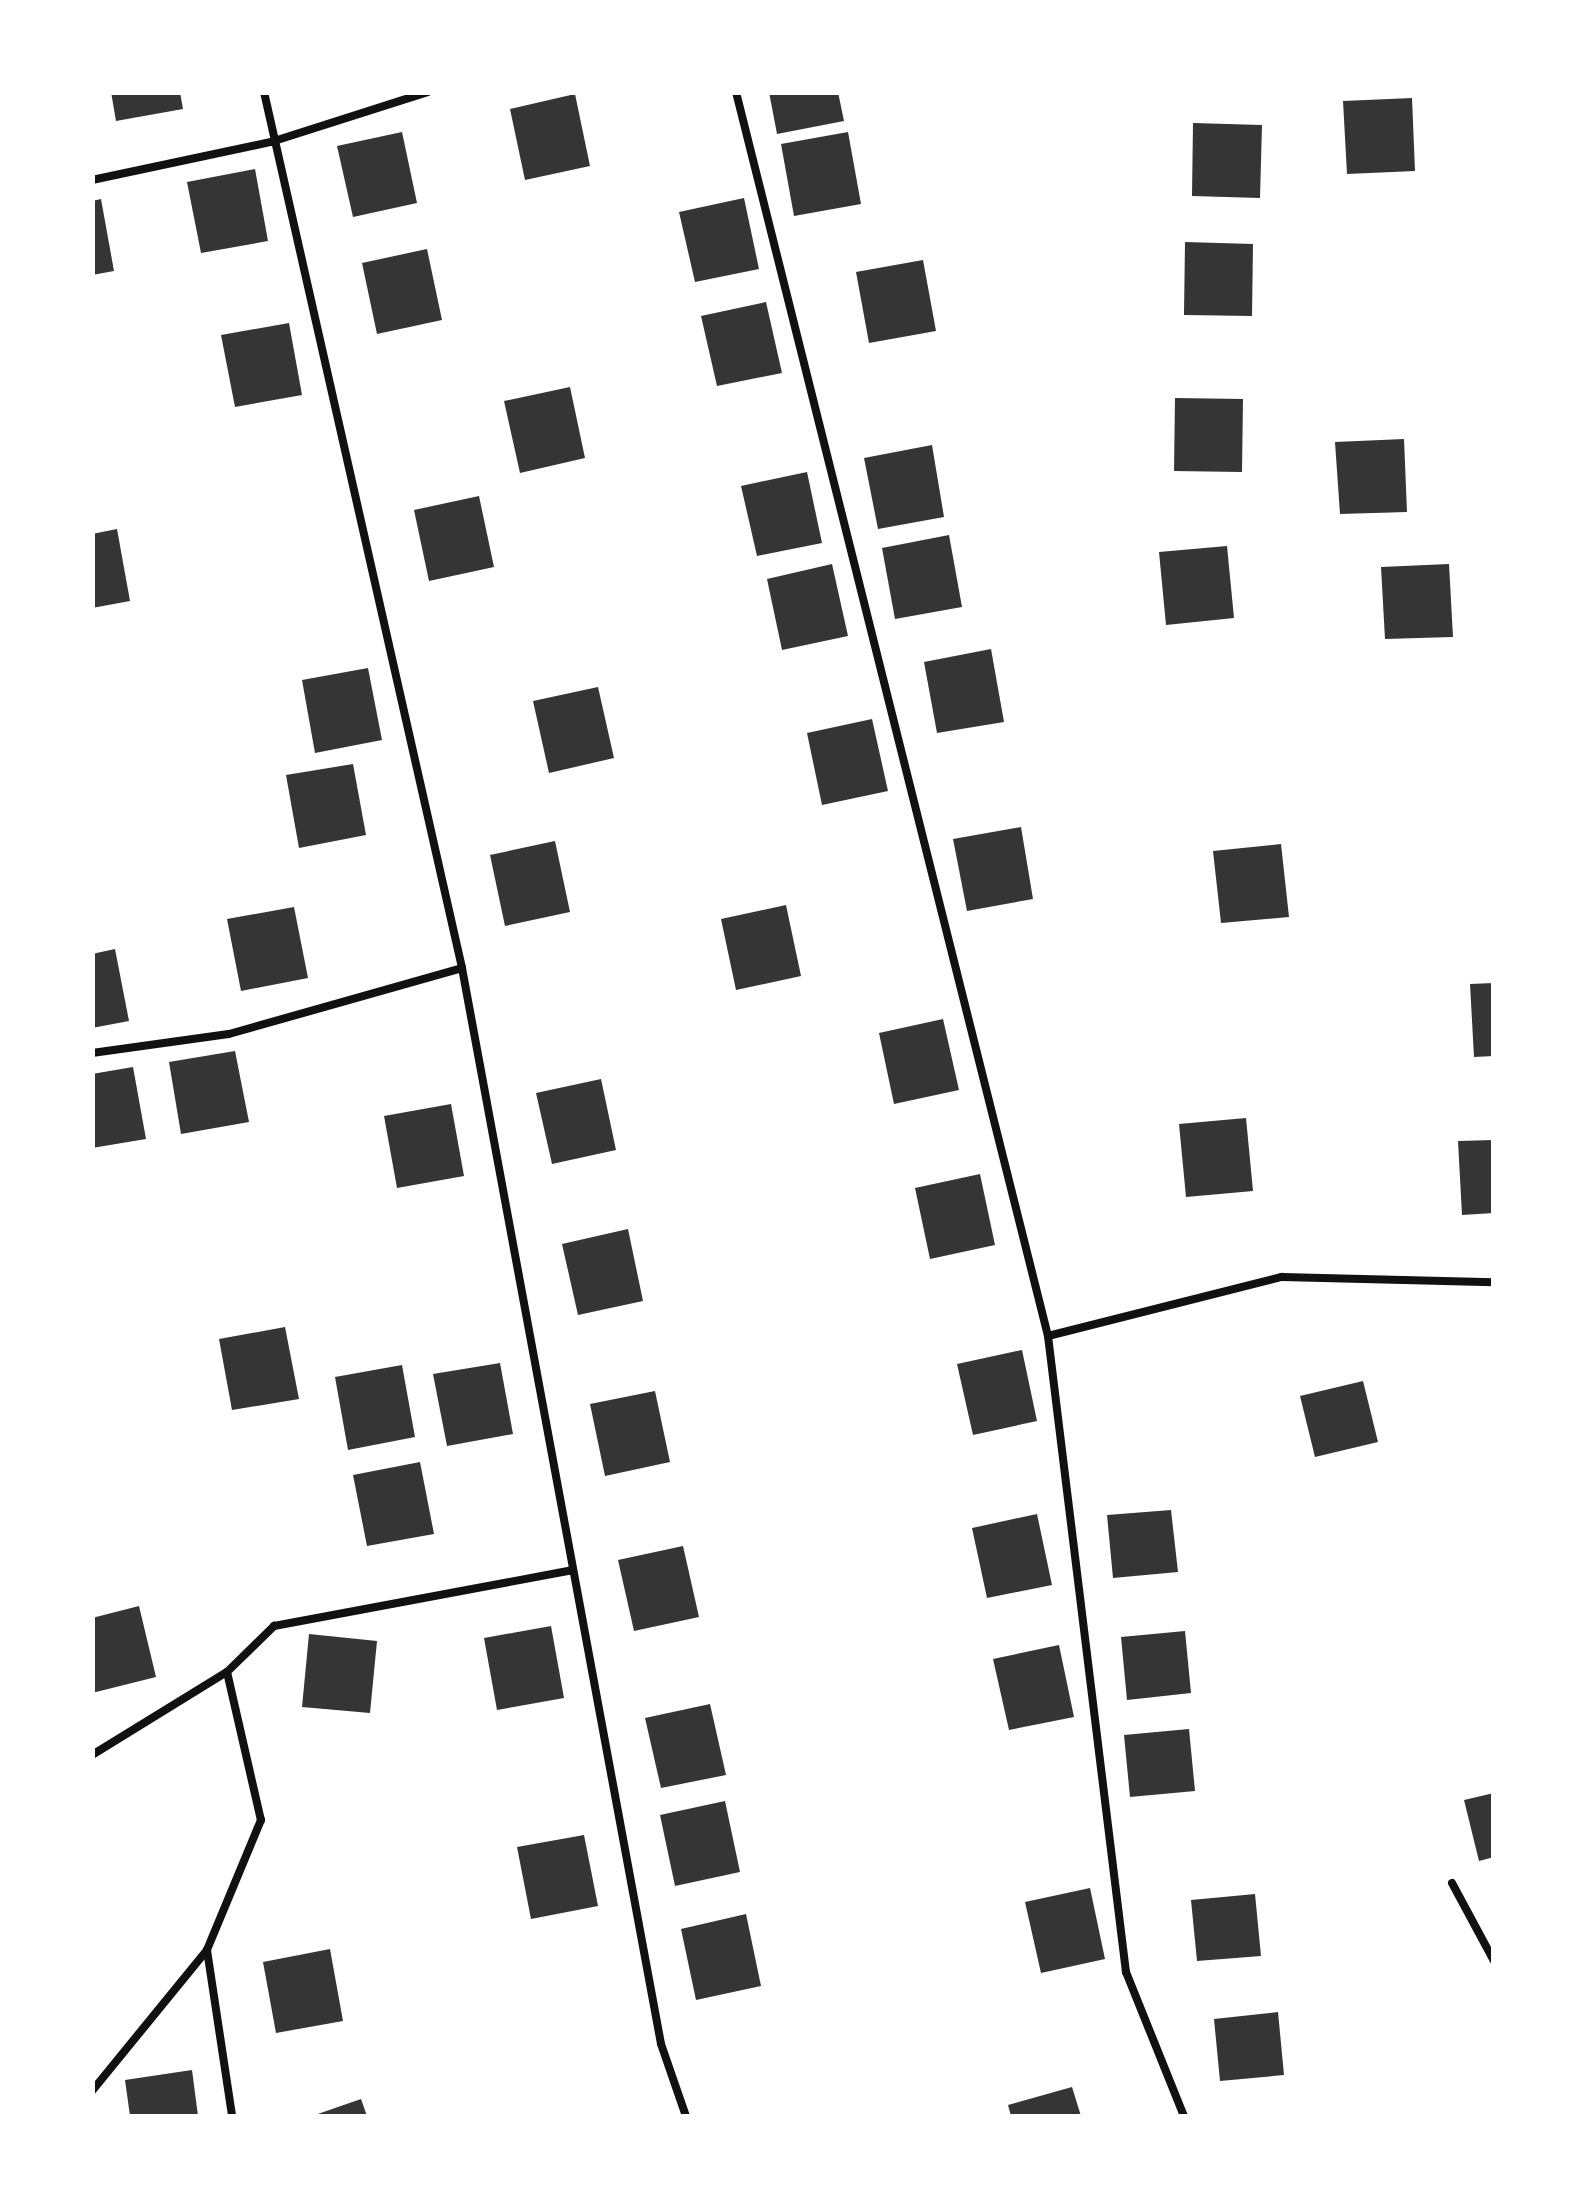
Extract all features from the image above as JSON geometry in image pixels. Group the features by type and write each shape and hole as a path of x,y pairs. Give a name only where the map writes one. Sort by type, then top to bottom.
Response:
{"lane":[{"path":"264,92 271,142 462,968 661,2044 686,2116"},
{"path":"92,180 271,142 428,92"},
{"path":"736,92 1048,1336 1126,1972 1184,2116"},
{"path":"92,1053 229,1034 462,968"},
{"path":"1048,1336 1282,1277 1494,1282"},
{"path":"92,1754 227,1672 274,1626 572,1570"},
{"path":"92,2091 207,1950 260,1820 227,1672"},
{"path":"1452,1883 1494,1962"},
{"path":"207,1950 232,2116"}],"building":[{"path":"111,92 180,92 183,109 116,121"},
{"path":"769,92 838,92 844,121 777,134"},
{"path":"575,94 590,166 525,180 510,109"},
{"path":"1412,98 1415,171 1347,174 1343,101"},
{"path":"1193,123 1262,125 1260,198 1192,196"},
{"path":"402,132 417,203 353,217 337,146"},
{"path":"848,132 861,204 794,216 781,144"},
{"path":"255,169 268,241 201,253 187,182"},
{"path":"744,198 759,269 695,282 679,212"},
{"path":"101,199 114,271 92,275 92,201"},
{"path":"1185,242 1253,244 1252,316 1184,315"},
{"path":"427,249 442,320 377,334 362,263"},
{"path":"923,260 936,331 869,343 856,272"},
{"path":"766,302 782,373 717,386 701,316"},
{"path":"289,323 302,395 235,407 221,335"},
{"path":"570,387 585,458 520,473 504,401"},
{"path":"1175,398 1243,399 1242,472 1174,471"},
{"path":"1404,439 1407,512 1340,514 1335,442"},
{"path":"932,445 944,517 878,529 864,458"},
{"path":"807,472 822,543 757,556 741,486"},
{"path":"479,496 494,567 429,581 414,510"},
{"path":"117,529 130,601 92,608 92,534"},
{"path":"949,535 962,607 895,619 882,548"},
{"path":"1227,546 1234,618 1166,625 1159,552"},
{"path":"832,564 848,636 782,650 767,579"},
{"path":"1449,564 1453,637 1385,639 1381,567"},
{"path":"991,649 1004,722 937,733 924,662"},
{"path":"368,668 382,740 315,753 302,680"},
{"path":"598,687 614,758 549,773 533,701"},
{"path":"872,719 888,791 822,805 807,733"},
{"path":"353,764 366,835 299,848 286,775"},
{"path":"1021,827 1033,899 967,911 953,839"},
{"path":"555,841 570,912 505,926 490,855"},
{"path":"1281,844 1289,917 1221,923 1213,851"},
{"path":"786,905 801,976 736,990 721,919"},
{"path":"294,907 308,978 241,991 227,919"},
{"path":"115,949 129,1021 92,1028 92,954"},
{"path":"1494,983 1494,1056 1474,1057 1470,984"},
{"path":"943,1019 959,1090 894,1104 879,1033"},
{"path":"235,1051 249,1122 181,1134 169,1062"},
{"path":"133,1067 146,1139 92,1148 92,1074"},
{"path":"601,1079 616,1150 552,1164 536,1093"},
{"path":"451,1104 464,1176 397,1188 384,1116"},
{"path":"1246,1118 1253,1191 1186,1197 1179,1124"},
{"path":"1494,1140 1494,1213 1462,1215 1458,1141"},
{"path":"980,1174 995,1245 930,1259 915,1188"},
{"path":"628,1229 643,1301 578,1315 562,1244"},
{"path":"285,1327 299,1399 232,1410 219,1339"},
{"path":"1022,1350 1037,1421 973,1435 957,1364"},
{"path":"500,1363 513,1434 447,1446 433,1374"},
{"path":"402,1365 415,1437 348,1450 335,1377"},
{"path":"1363,1381 1378,1442 1315,1457 1300,1396"},
{"path":"655,1391 670,1462 605,1476 590,1404"},
{"path":"420,1462 434,1534 367,1546 353,1475"},
{"path":"1171,1510 1178,1572 1113,1578 1107,1515"},
{"path":"1037,1514 1052,1585 987,1598 972,1528"},
{"path":"683,1546 699,1617 634,1631 618,1560"},
{"path":"139,1606 156,1677 92,1693 92,1618"},
{"path":"551,1626 564,1698 497,1710 484,1638"},
{"path":"1185,1631 1191,1693 1127,1700 1121,1637"},
{"path":"309,1634 377,1641 370,1713 302,1707"},
{"path":"1059,1645 1074,1717 1009,1730 993,1659"},
{"path":"710,1704 726,1775 661,1788 645,1718"},
{"path":"1189,1729 1195,1791 1130,1797 1124,1735"},
{"path":"1494,1793 1494,1857 1479,1861 1464,1800"},
{"path":"725,1801 740,1872 675,1886 660,1815"},
{"path":"584,1835 598,1906 531,1919 517,1847"},
{"path":"1090,1888 1105,1959 1041,1973 1025,1902"},
{"path":"1255,1894 1261,1956 1197,1961 1191,1900"},
{"path":"746,1914 761,1986 696,2000 681,1929"},
{"path":"330,1949 343,2021 276,2033 263,1962"},
{"path":"1278,2012 1284,2075 1220,2081 1214,2019"},
{"path":"192,2070 198,2116 130,2116 125,2080"},
{"path":"1072,2087 1081,2116 1011,2116 1008,2105"},
{"path":"361,2099 367,2116 312,2116"}]}
